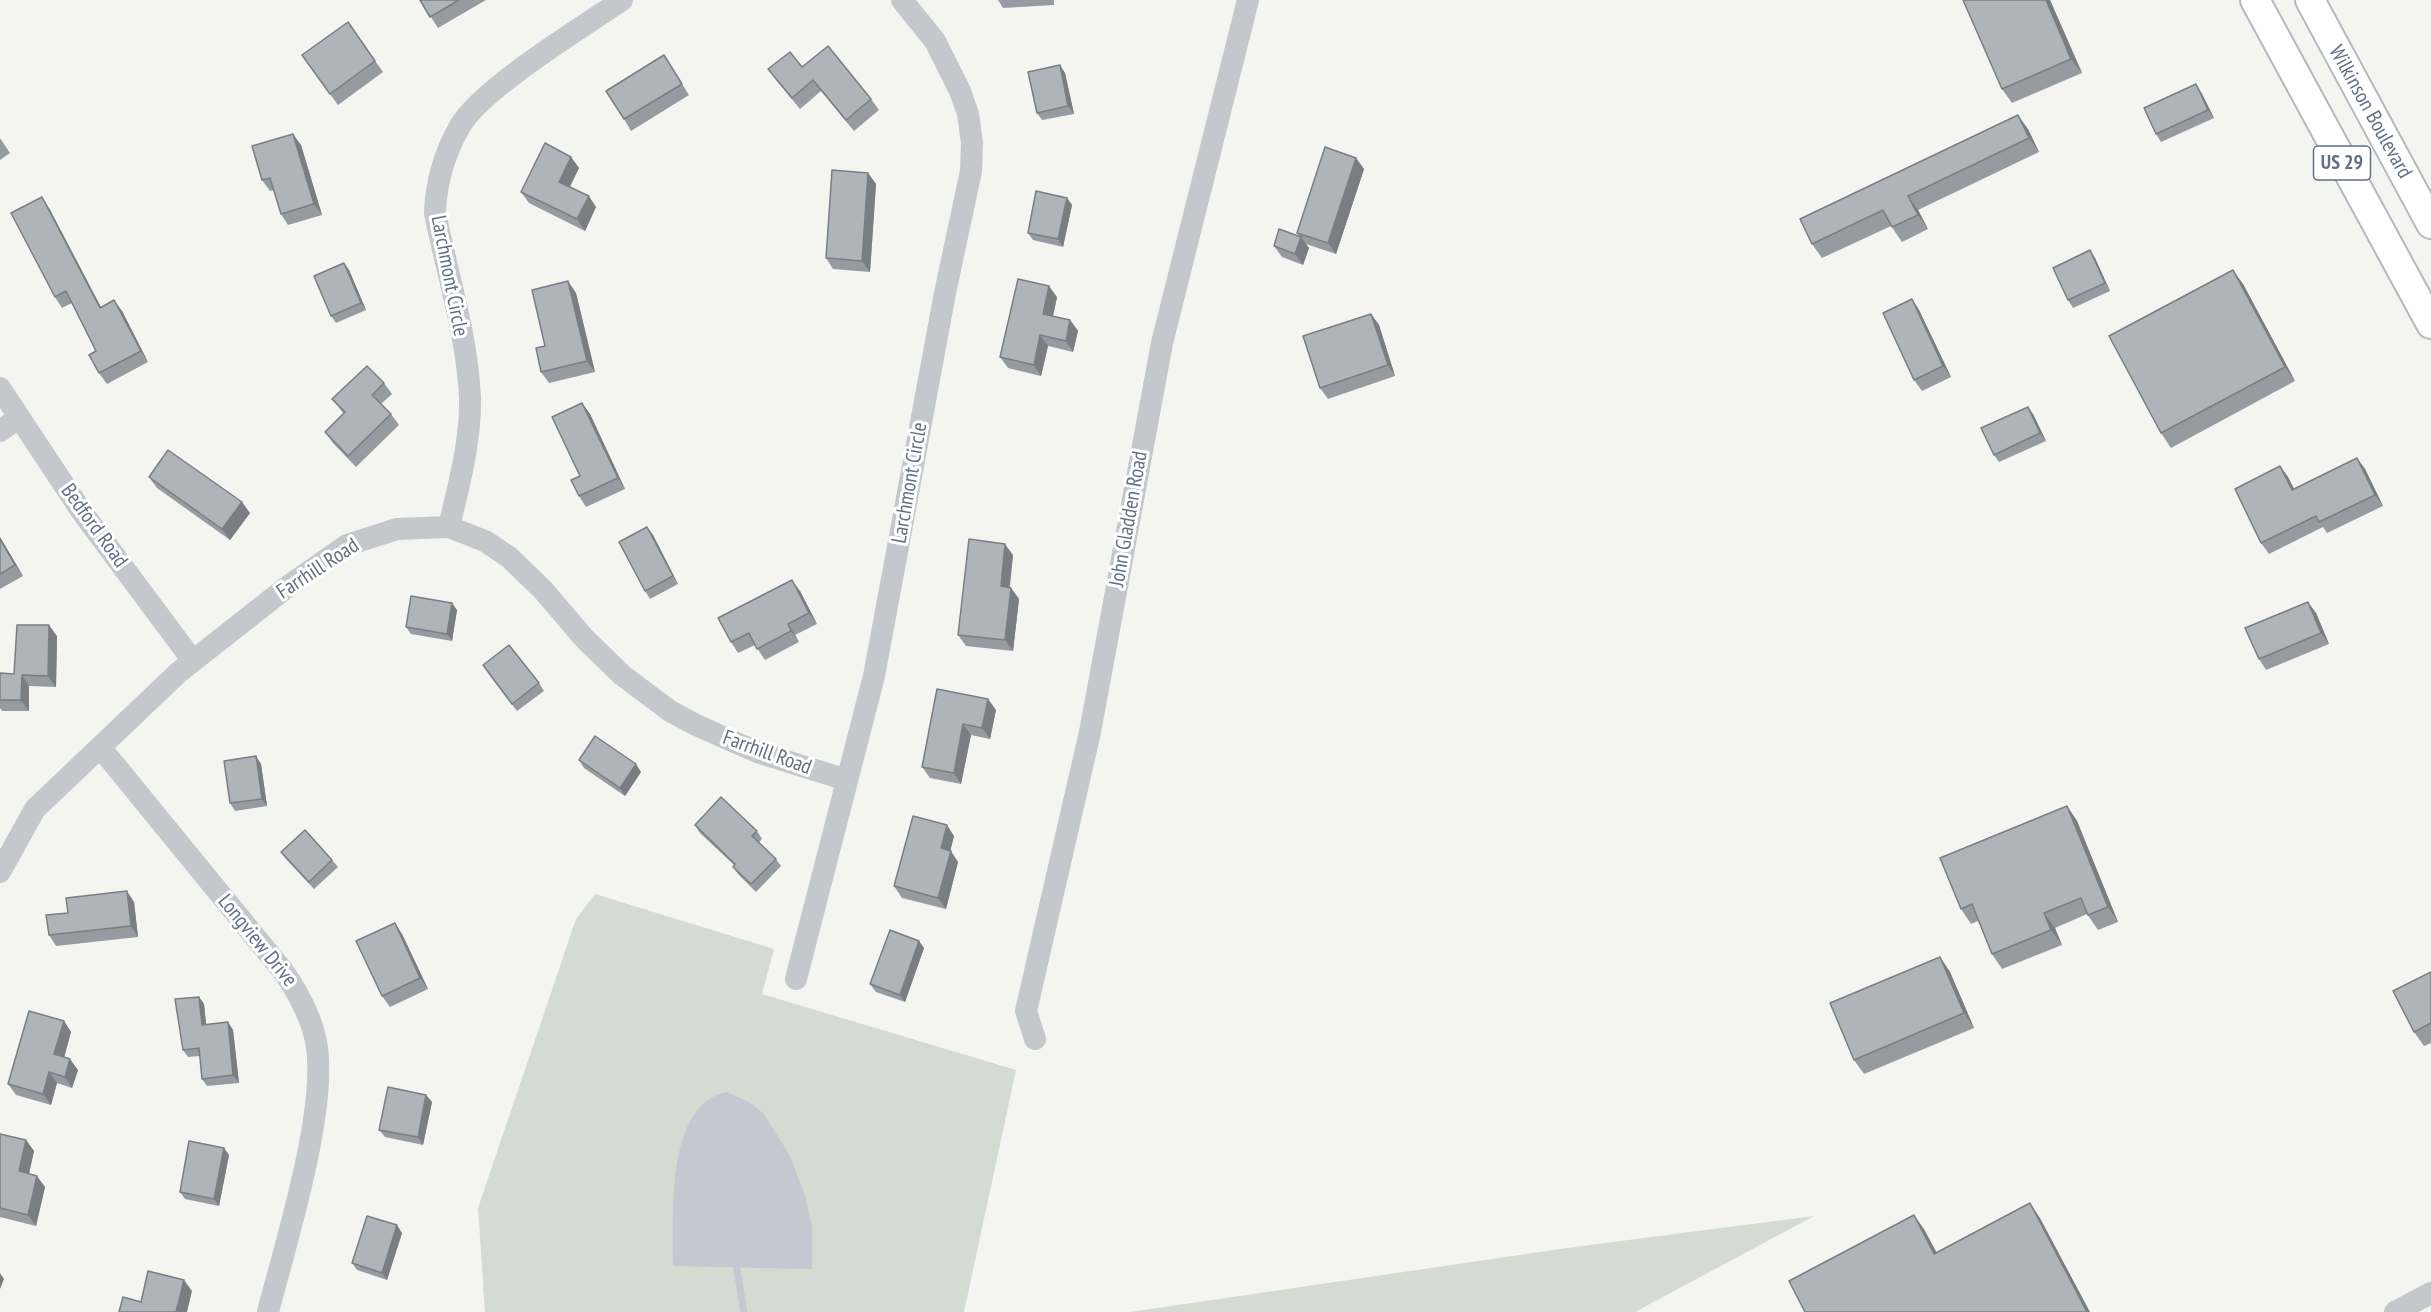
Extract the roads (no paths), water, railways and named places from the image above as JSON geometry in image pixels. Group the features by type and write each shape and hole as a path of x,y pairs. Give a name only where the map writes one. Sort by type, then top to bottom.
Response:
{"main road":[{"name":"US 29","path":"2254,0 2431,324"},
{"name":"Wilkinson Boulevard","path":"2310,0 2427,216"}],"street":[{"name":"Larchmont Circle","path":"449,527 464,462 470,396 466,360 435,213 435,190 442,164 461,124 486,97 622,0"},
{"name":"Larchmont Circle","path":"796,979 874,676 945,293 971,171 972,142 968,114 960,91 935,41 902,0"},
{"name":"John Gladden Road","path":"1035,1039 1028,1025 1026,1011 1085,752 1158,364 1248,0"},
{"name":"Bedford Road","path":"0,388 9,424 82,512 193,661"},
{"name":"Farrhill Road","path":"0,872 35,809 193,661 287,587 347,545 397,529 449,527 485,541 509,557 622,675 670,711 757,752 847,780"},
{"name":"Longview Drive","path":"100,747 283,970 299,994 315,1038 316,1094 308,1149 268,1312"},
{"path":"2396,1312 2431,1293"}],"waterway":[{"path":"735,1258 744,1312"}]}
